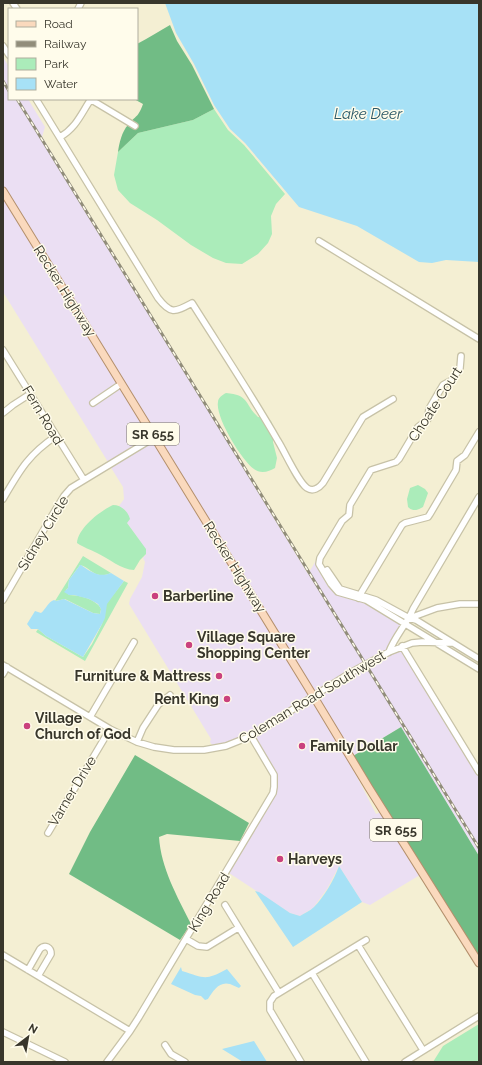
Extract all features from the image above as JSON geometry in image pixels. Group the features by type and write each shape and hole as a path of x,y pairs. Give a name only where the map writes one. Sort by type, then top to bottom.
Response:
{"main road":[{"name":"Recker Highway","path":"3,191 369,788 478,960"}],"street":[{"path":"37,100 158,298 165,308 171,311 177,311 192,303 278,440 301,481 308,488 313,490 318,488 323,483 363,416 393,399"},
{"path":"60,137 70,131 76,124 89,100"},
{"path":"92,100 134,126"},
{"path":"319,241 479,339"},
{"name":"Fern Road","path":"3,350 84,480"},
{"name":"Choate Court","path":"359,596 340,589 320,558 342,521 349,515 350,505 371,470 399,460 418,427 428,419 429,410 443,385 452,380 460,368 461,356"},
{"path":"93,403 121,384"},
{"path":"3,413 15,403 30,394"},
{"path":"479,432 465,455 457,461 456,470 430,514 424,518 402,525 359,596 376,600 408,621 436,643 479,669"},
{"path":"3,499 28,459 56,436"},
{"name":"Sidney Circle","path":"3,600 64,496 71,488 154,437"},
{"path":"389,652 391,646 408,621 479,497"},
{"path":"408,621 437,608 455,605 479,604"},
{"path":"408,621 416,620 479,659"},
{"path":"90,717 134,642"},
{"name":"Coleman Road Southwest","path":"5,666 110,729 137,742 154,747 174,750 204,750 226,746 250,736 350,673 402,646 422,642 452,643"},
{"path":"402,646 479,772"},
{"path":"3,674 5,666"},
{"path":"137,742 143,728 158,705 170,695"},
{"name":"Varner Drive","path":"48,833 110,729"},
{"name":"King Road","path":"107,1062 130,1031 186,940 272,793 274,787 274,776 250,736"},
{"path":"225,905 279,993"},
{"path":"186,940 198,946 207,947 238,928"},
{"path":"301,1062 270,1010 270,1002 274,996 366,940"},
{"path":"358,945 423,1050"},
{"path":"28,970 40,948 44,946 48,947 51,950 51,954 38,976"},
{"path":"3,955 130,1031"},
{"path":"312,973 366,1062"},
{"path":"404,1062 479,1016"},
{"path":"3,1032 64,1062"},
{"path":"165,1044 171,1054 185,1062"}],"shaded area":[{"path":"3,57 8,65 8,100 29,100 45,127 42,137 308,574 317,559 329,585 336,594 365,602 403,624 389,644 387,650 349,671 315,693 3,186"},
{"path":"3,196 118,383 90,402 92,406 121,387 151,436 108,462 3,292"},
{"path":"154,440 311,696 250,733 234,741 213,746 210,742 211,739 129,604 130,599 142,577 145,562 143,558 146,554 137,537 127,523 126,511 119,506 124,499 123,487 110,466"},
{"path":"401,649 479,777 479,856 401,727 353,756 317,697 351,675"},
{"path":"313,700 348,759 376,814 381,812 420,875 370,905 362,902 339,866 327,889 313,908 300,916 290,913 229,873 271,801 276,774 254,736"}],"green space":[{"path":"170,25 177,41 192,65 214,109 193,120 138,133 118,152 124,131 138,114 143,104 136,100 138,100 138,43"},
{"path":"214,109 228,130 244,145 285,194 276,204 271,216 272,234 268,243 258,254 242,264 226,263 213,258 191,245 157,220 130,203 118,190 114,175 118,152 138,133 193,120"},
{"path":"226,393 234,394 243,398 258,417 267,418 271,421 274,428 273,442 277,458 275,468 264,472 256,471 243,457 230,438 218,409 219,399"},
{"path":"418,485 425,489 428,493 423,507 414,510 408,507 407,499 410,488"},
{"path":"113,505 119,506 126,511 130,519 127,523 146,549 146,554 134,570 120,566 77,543 78,537 85,526 102,511"},
{"path":"83,556 111,573 105,575 97,574 80,565 69,580 68,588 66,590 69,595 84,597 99,605 101,609 100,614 93,613 65,599 55,601"},
{"path":"124,581 128,583 85,661 36,632 38,629 46,636 83,657 92,644 102,624 106,604"},
{"path":"401,727 479,856 479,955 477,956 353,756"},
{"path":"135,755 249,823 240,841 167,834 159,837 160,848 166,871 191,924 180,940 69,874 90,832"},
{"path":"479,1024 479,1062 433,1062 443,1046"}],"water":[{"name":"Lake Deer","path":"165,3 479,3 479,262 446,260 432,263 419,262 357,226 299,207 245,143 230,129 214,105 194,64 176,33"},
{"path":"80,565 99,575 111,573 124,581 107,604 105,618 83,657 46,636 38,629 31,629 27,624 35,611 41,613 50,602 54,600 64,599 93,613 100,614 101,609 98,604 89,599 69,595 64,592 68,588 69,580"},
{"path":"339,866 362,902 293,947 255,891 259,892 290,913 300,916 318,903 332,882"},
{"path":"181,967 182,971 201,977 209,977 227,969 241,986 239,988 226,983 220,985 208,999 205,1000 201,996 195,995 171,984"},
{"path":"254,1041 267,1062 243,1062 222,1049"}],"railway":[{"path":"3,81 8,89"},
{"path":"18,100 479,848"}],"place":[{"name":"Barberline","path":"155,596"},
{"name":"Village Square Shopping Center","path":"189,645"},
{"name":"Furniture & Mattress","path":"219,676"},
{"name":"Rent King","path":"227,699"},
{"name":"Village Church of God","path":"27,726"},
{"name":"Family Dollar","path":"302,746"},
{"name":"Harveys","path":"280,859"}]}
